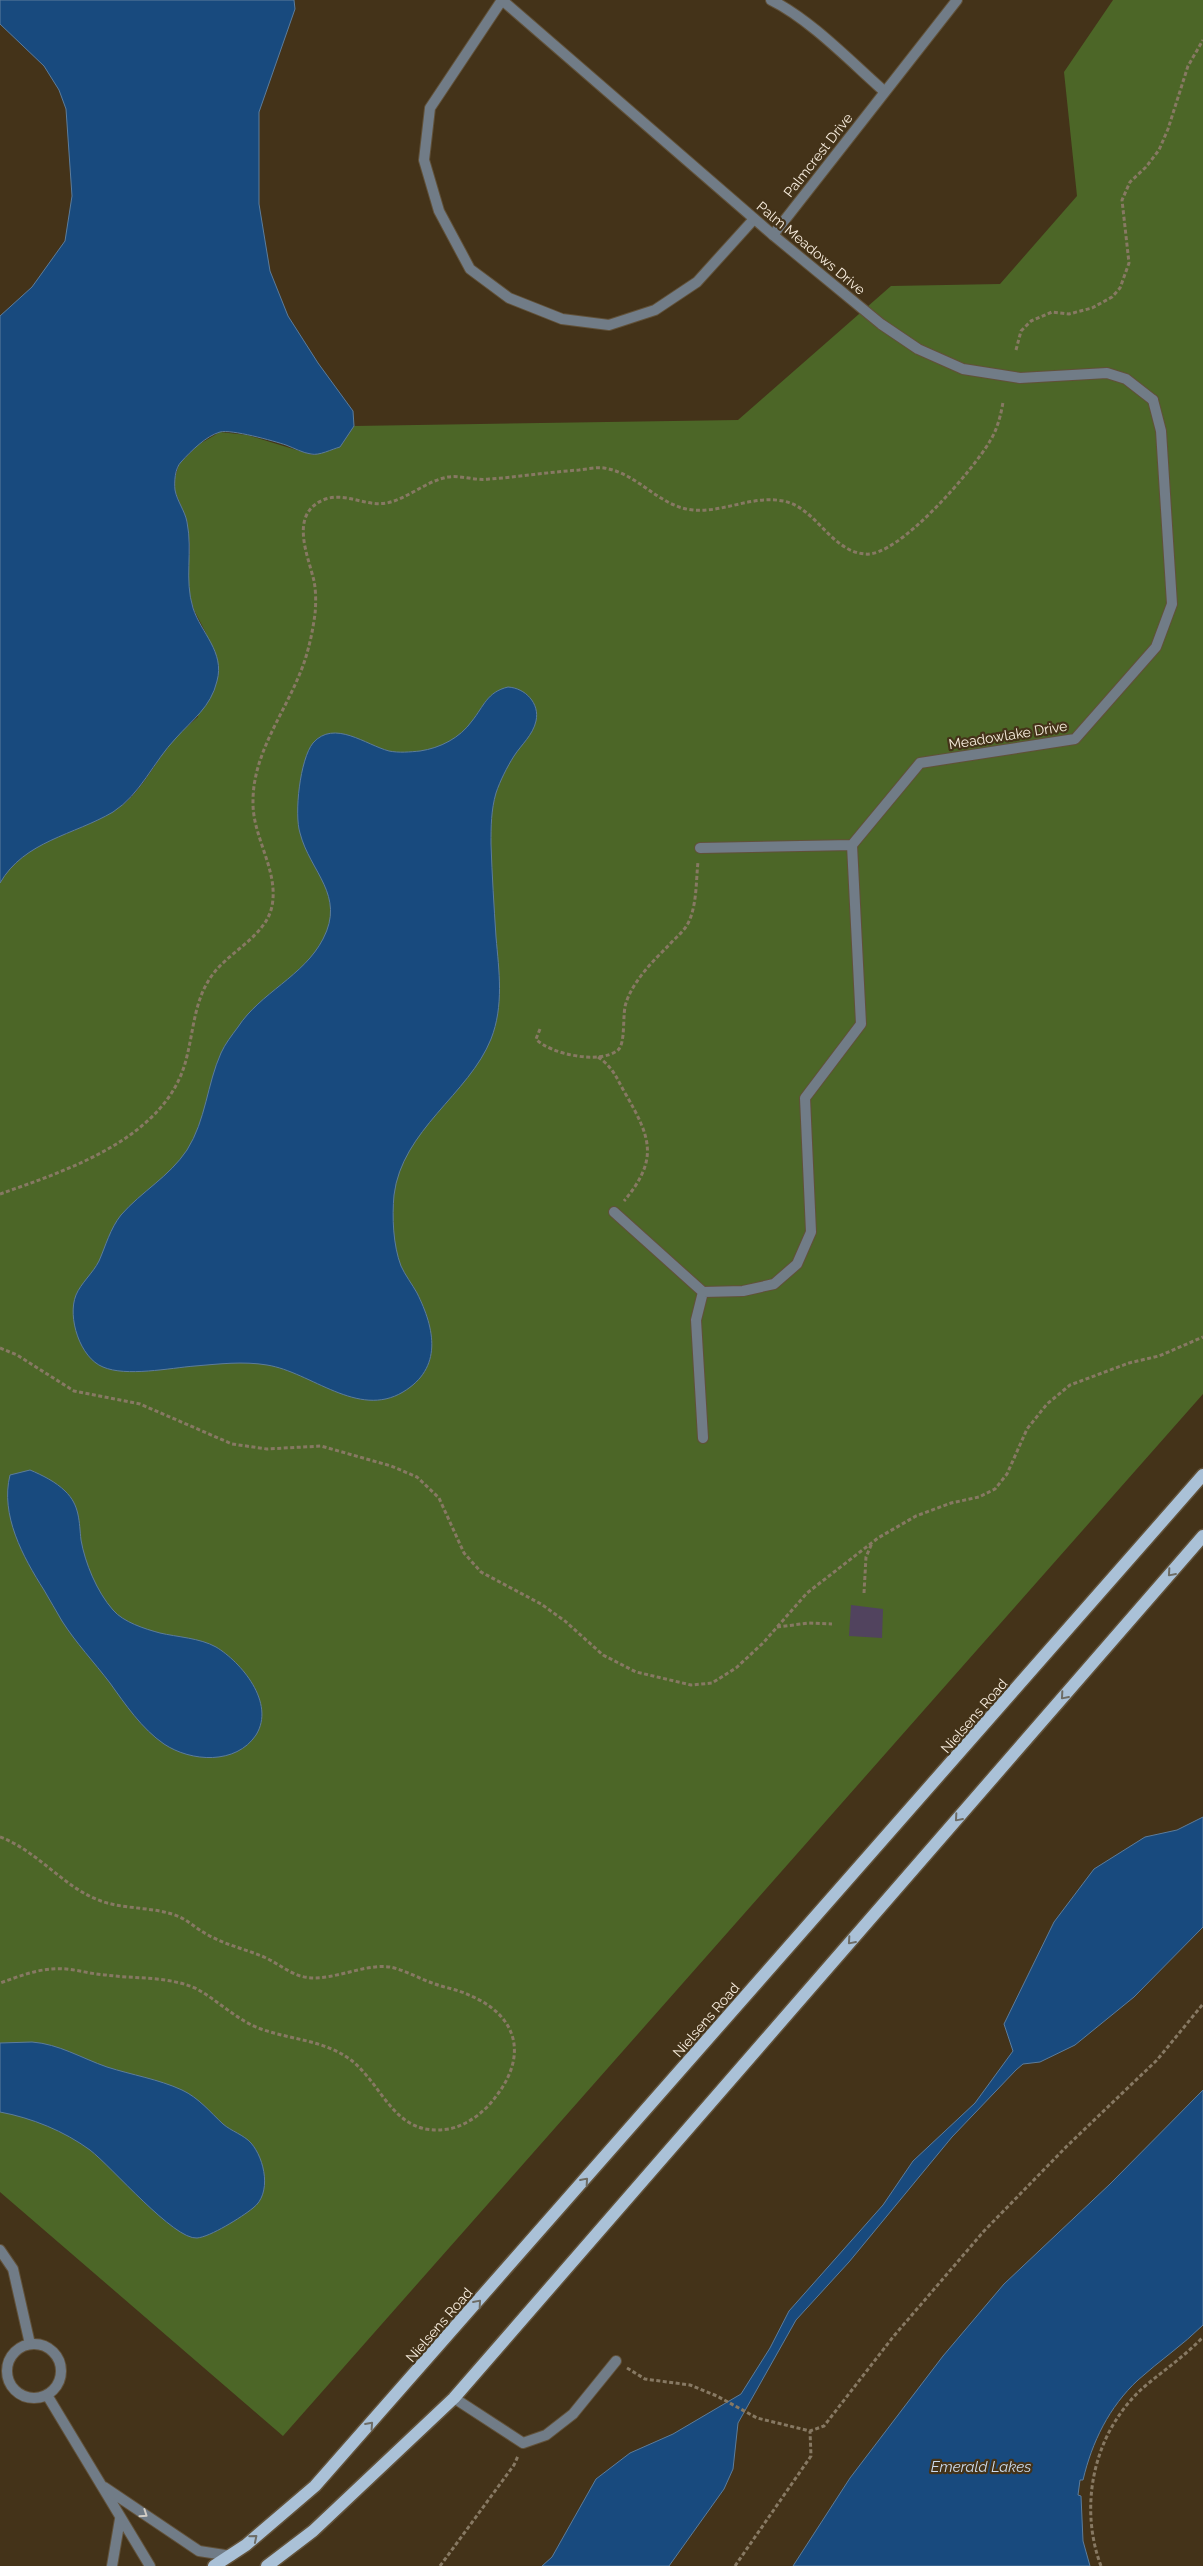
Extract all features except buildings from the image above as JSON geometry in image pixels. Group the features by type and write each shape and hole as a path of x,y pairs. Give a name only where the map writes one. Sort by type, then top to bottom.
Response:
{"main road":[{"name":"Nielsens Road","path":"214,2566 231,2556 315,2486 1203,1476"},
{"path":"267,2566 313,2531 454,2398 1203,1536"}],"street":[{"path":"502,0 430,108 424,160 439,211 470,269 509,298 562,319 609,324 655,310 697,282 754,219"},
{"name":"Palm Meadows Drive","path":"502,0 773,235 881,324 918,349 963,369 1020,378 1107,373 1126,379 1153,400"},
{"path":"771,0 781,5 828,41 885,92"},
{"name":"Palmcrest Drive","path":"773,235 957,0"},
{"name":"Meadowlake Drive","path":"852,845 920,763 1075,739 1156,647 1172,604 1161,431 1153,400"},
{"path":"614,1212 703,1292 743,1291 774,1284 797,1264 811,1232 805,1098 861,1024 852,845 700,848"},
{"path":"703,1292 696,1320 703,1438"},
{"path":"0,2250 12,2270 30,2344"},
{"path":"30,2344 41,2344 50,2348 59,2359 61,2378 54,2391 47,2395 35,2399 25,2397 4,2381 8,2362 21,2347 30,2344"},
{"path":"454,2398 524,2443 546,2435 574,2414 616,2361"},
{"path":"47,2395 150,2566"},
{"path":"103,2486 199,2551 231,2556"},
{"path":"112,2566 120,2519"}],"path":[{"path":"1016,350 1021,332 1031,322 1052,312 1068,314 1092,308 1112,297 1120,288 1129,263 1122,200 1130,182 1146,167 1159,150 1168,129 1188,66 1203,40"},
{"path":"0,1194 91,1159 151,1117 175,1091 186,1061 197,1003 212,975 264,924 271,909 273,890 255,825 253,801 257,770 268,740 299,676 309,646 315,610 314,584 302,538 304,518 317,502 334,496 368,505 389,502 450,477 482,480 604,468 627,476 672,505 695,510 759,500 786,501 799,508 846,548 867,555 888,549 911,531 958,484 980,458 994,436 1003,402"},
{"path":"540,1029 536,1039 542,1046 570,1054 598,1057 609,1056 619,1049 622,1043 626,1003 632,990 646,970 684,931 690,919 694,904 700,848"},
{"path":"598,1057 616,1074 644,1129 647,1144 647,1163 641,1180 614,1212"},
{"path":"0,1348 17,1355 74,1391 140,1404 232,1444 267,1449 321,1446 391,1466 417,1477 439,1498 464,1554 480,1572 541,1604 565,1621 604,1656 636,1672 691,1685 712,1683 736,1668 777,1627 807,1593 873,1541 916,1516 995,1489 1008,1474 1027,1429 1047,1404 1070,1385 1129,1363 1159,1356 1203,1337"},
{"path":"864,1594 866,1557 873,1541"},
{"path":"777,1627 809,1623 832,1624"},
{"path":"0,1836 27,1850 84,1893 102,1902 169,1913 184,1918 212,1937 228,1945 262,1956 295,1974 307,1978 369,1967 391,1968 470,1995 493,2009 509,2024 516,2041 513,2064 504,2086 491,2104 474,2118 451,2128 429,2129 409,2122 394,2112 366,2076 345,2057 312,2041 262,2030 240,2020 195,1988 165,1980 51,1968 0,1983"},
{"path":"616,2361 645,2379 690,2385 717,2396 757,2418 810,2431 824,2426 893,2337 984,2232 1156,2060 1203,2004"},
{"path":"1101,2566 1093,2544 1089,2508 1095,2469 1105,2440 1122,2412 1143,2388 1189,2352 1203,2337"},
{"path":"735,2566 811,2456 810,2431"},
{"path":"440,2566 514,2465 524,2443"}],"green space":[{"path":"1113,0 1203,0 1203,1394 283,2436 0,2192 0,883 10,869 37,848 99,819 124,804 140,787 167,747 198,717 206,633 194,610 187,586 190,547 187,521 175,491 175,478 179,464 198,445 220,432 247,435 313,455 340,447 354,426 738,420 891,286 1000,284 1077,196 1064,72"}],"water":[{"path":"0,0 294,0 295,9 259,112 259,204 270,271 288,316 318,363 353,411 354,426 340,447 314,454 305,453 286,445 253,436 233,432 220,432 199,444 179,465 175,475 175,490 186,518 189,533 190,597 193,608 218,661 219,671 214,690 206,706 168,747 139,787 123,805 98,820 36,848 22,857 0,883 0,316 32,287 65,241 72,196 66,109 59,90 44,66 0,24"},
{"path":"508,687 525,693 536,708 537,714 532,731 506,769 494,799 492,812 491,856 500,988 498,1014 491,1039 481,1059 409,1151 400,1172 394,1195 394,1231 398,1258 417,1293 428,1320 431,1334 430,1360 425,1371 416,1382 403,1392 386,1399 369,1400 352,1397 284,1369 267,1365 231,1363 136,1372 103,1367 88,1355 78,1336 73,1314 78,1291 99,1261 117,1220 180,1160 187,1150 198,1127 216,1065 229,1040 247,1015 258,1004 305,964 323,939 329,923 331,909 328,896 305,847 298,824 299,787 308,751 321,736 331,733 350,736 393,752 420,751 435,747 456,737 467,727 495,692"},
{"path":"30,1470 44,1476 57,1485 74,1502 78,1514 85,1558 102,1595 117,1614 128,1621 160,1633 210,1644 226,1654 245,1673 259,1697 262,1710 261,1723 256,1735 247,1745 237,1752 213,1758 187,1754 175,1750 156,1738 128,1708 62,1621 21,1550 11,1520 8,1490 10,1475"},
{"path":"1203,1817 1203,1927 1134,1997 1075,2045 1040,2062 1023,2064 1016,2070 952,2137 849,2262 796,2320 738,2423 733,2469 724,2489 669,2566 542,2566 552,2557 596,2479 630,2453 673,2434 741,2394 770,2348 789,2311 883,2205 913,2161 975,2103 1013,2051 1004,2024 1054,1922 1094,1869 1145,1837 1177,1830"},
{"path":"32,2042 51,2045 107,2067 164,2083 194,2097 223,2124 248,2140 256,2150 263,2167 264,2176 263,2194 259,2202 226,2226 210,2234 197,2238 187,2235 159,2216 100,2159 80,2143 47,2126 0,2112 0,2043"},
{"name":"Emerald Lakes","path":"1203,2090 1203,2325 1128,2390 1110,2413 1103,2426 1091,2452 1083,2480 1080,2480 1078,2495 1081,2496 1083,2541 1090,2566 793,2566 850,2478 943,2356 1004,2284 1110,2184"}]}
